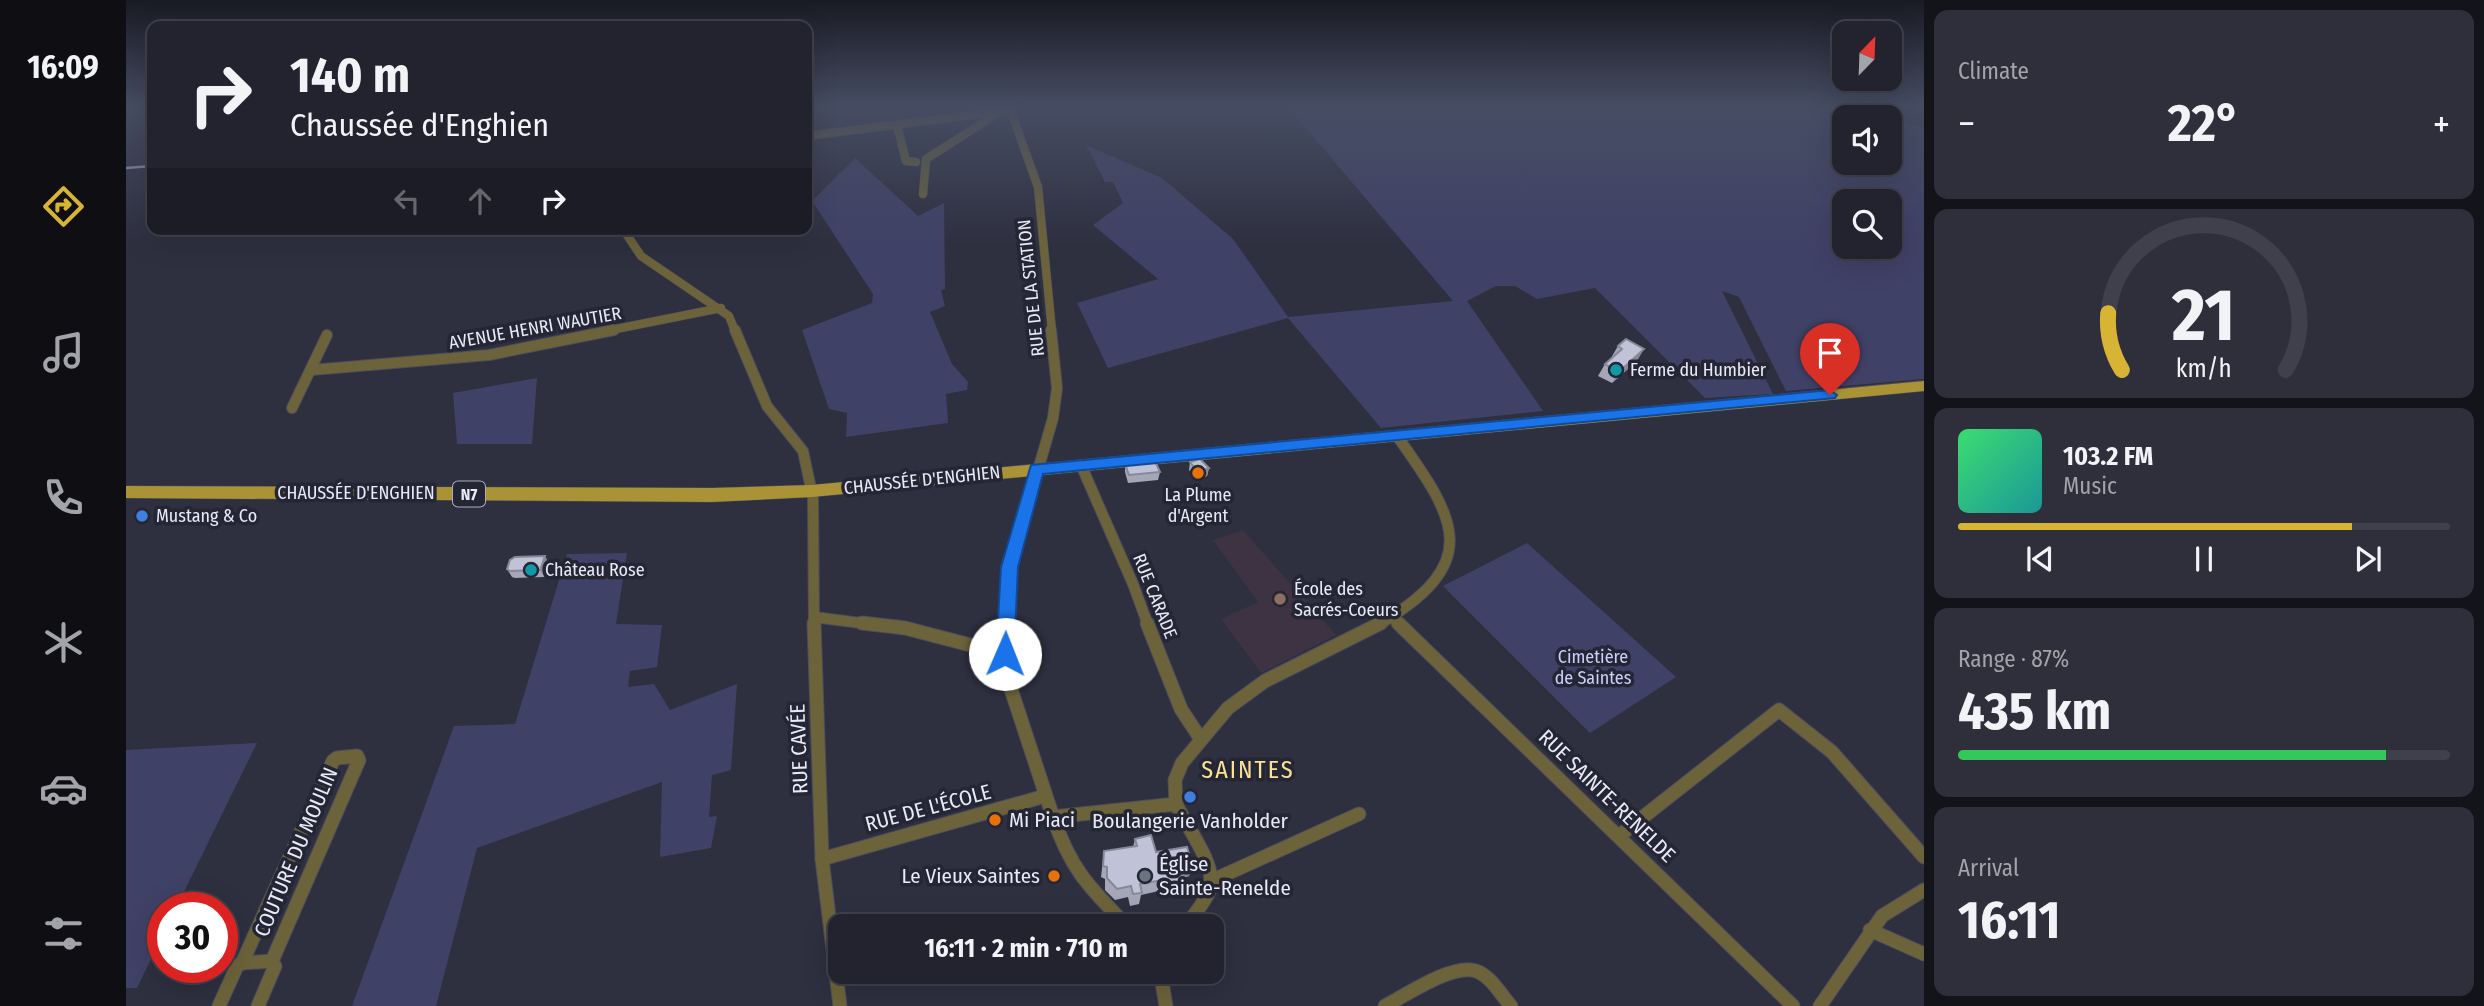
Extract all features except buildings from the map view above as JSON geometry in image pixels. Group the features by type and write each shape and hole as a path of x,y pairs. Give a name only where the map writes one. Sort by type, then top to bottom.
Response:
{"main road":[{"name":"CHAUSSÉE D'ENGHIEN","path":"126,492 712,495 812,491 1924,386"}],"street":[{"path":"904,153 906,161 916,162"},
{"path":"923,194 926,159 936,153"},
{"name":"RUE DE LA STATION","path":"1024,153 1038,187 1057,388 1043,459 1037,469 1010,567 1005,671 1063,846 1083,881 1115,914"},
{"path":"627,235 641,256 721,308"},
{"name":"AVENUE HENRI WAUTIER","path":"311,370 489,355 721,308"},
{"name":"RUE CAVÉE","path":"721,308 734,323 767,406 803,451 812,491 822,859 839,1006"},
{"path":"292,408 327,335"},
{"path":"1194,914 1211,881 1208,868 1176,804 1176,776 1200,738 1231,704 1264,681 1392,617 1420,599 1436,580 1450,555 1447,527 1430,484 1397,436"},
{"name":"RUE CARADE","path":"1081,465 1177,698 1200,738"},
{"path":"814,617 905,628 1005,654"},
{"name":"RUE SAINTE-RENELDE","path":"1392,617 1793,1006"},
{"path":"1619,836 1779,710 1832,752 1924,856"},
{"name":"COUTURE DU MOULIN","path":"219,1006 237,966 242,963 333,761 337,758 357,756 359,760 272,961 275,966 258,1006"},
{"name":"RUE DE L'ÉCOLE","path":"822,859 1045,796"},
{"path":"1053,817 1176,804"},
{"path":"1211,881 1359,814"},
{"path":"1820,1006 1882,916 1924,890"},
{"path":"1870,930 1924,954"},
{"path":"242,963 272,961"},
{"path":"1385,1006 1465,969 1482,974 1511,1006"},
{"path":"1163,984 1167,1006"}],"shaded area":[{"name":"École des Sacrés-Coeurs","path":"1243,530 1336,635 1261,673 1221,619 1258,602 1213,540"}],"green space":[{"path":"1090,153 1104,153 1162,178 1233,239 1288,317 1453,301 1327,153 1832,153 1832,175 1902,175 1902,153 1924,153 1924,379 1786,391 1739,297 1722,291 1773,394 1705,398 1595,288 1537,299 1515,286 1496,286 1467,301 1543,411 1381,428 1288,318 1108,368 1077,303 1158,279 1093,225 1123,203 1113,182 1105,182"},
{"path":"855,158 918,216 944,203 945,289 941,290 945,306 930,312 952,364 968,382 967,390 946,394 948,423 846,437 847,413 829,409 802,330 872,303 873,294 812,201"},
{"path":"537,378 532,444 457,444 453,393"},
{"name":"Cimetière de Saintes","path":"1527,543 1676,677 1590,733 1443,586"},
{"path":"627,553 616,624 662,625 657,667 630,671 628,687 654,684 670,710 737,684 731,770 712,775 709,817 717,816 711,848 660,857 662,782 477,848 436,1006 352,1006 454,726 515,724 567,554"},
{"path":"257,743 184,892 147,892 147,968 137,988 126,988 126,750"}],"railway":[{"path":"126,168 147,166"}],"place":[{"name":"Ferme du Humbier","path":"1616,370"},
{"name":"La Plume d'Argent","path":"1198,473"},
{"name":"Mustang & Co","path":"142,516"},
{"name":"Château Rose","path":"531,570"},
{"name":"École des Sacrés-Coeurs","path":"1280,599"},
{"name":"Boulangerie Vanholder","path":"1190,797"},
{"name":"Mi Piaci","path":"995,820"},
{"name":"Le Vieux Saintes","path":"1054,876"},
{"name":"Église Sainte-Renelde","path":"1145,876"}],"district":[{"name":"SAINTES","path":"1248,770"}],"route":[{"path":"1005,654 1006,591 1010,567 1037,469 1830,395"}]}
